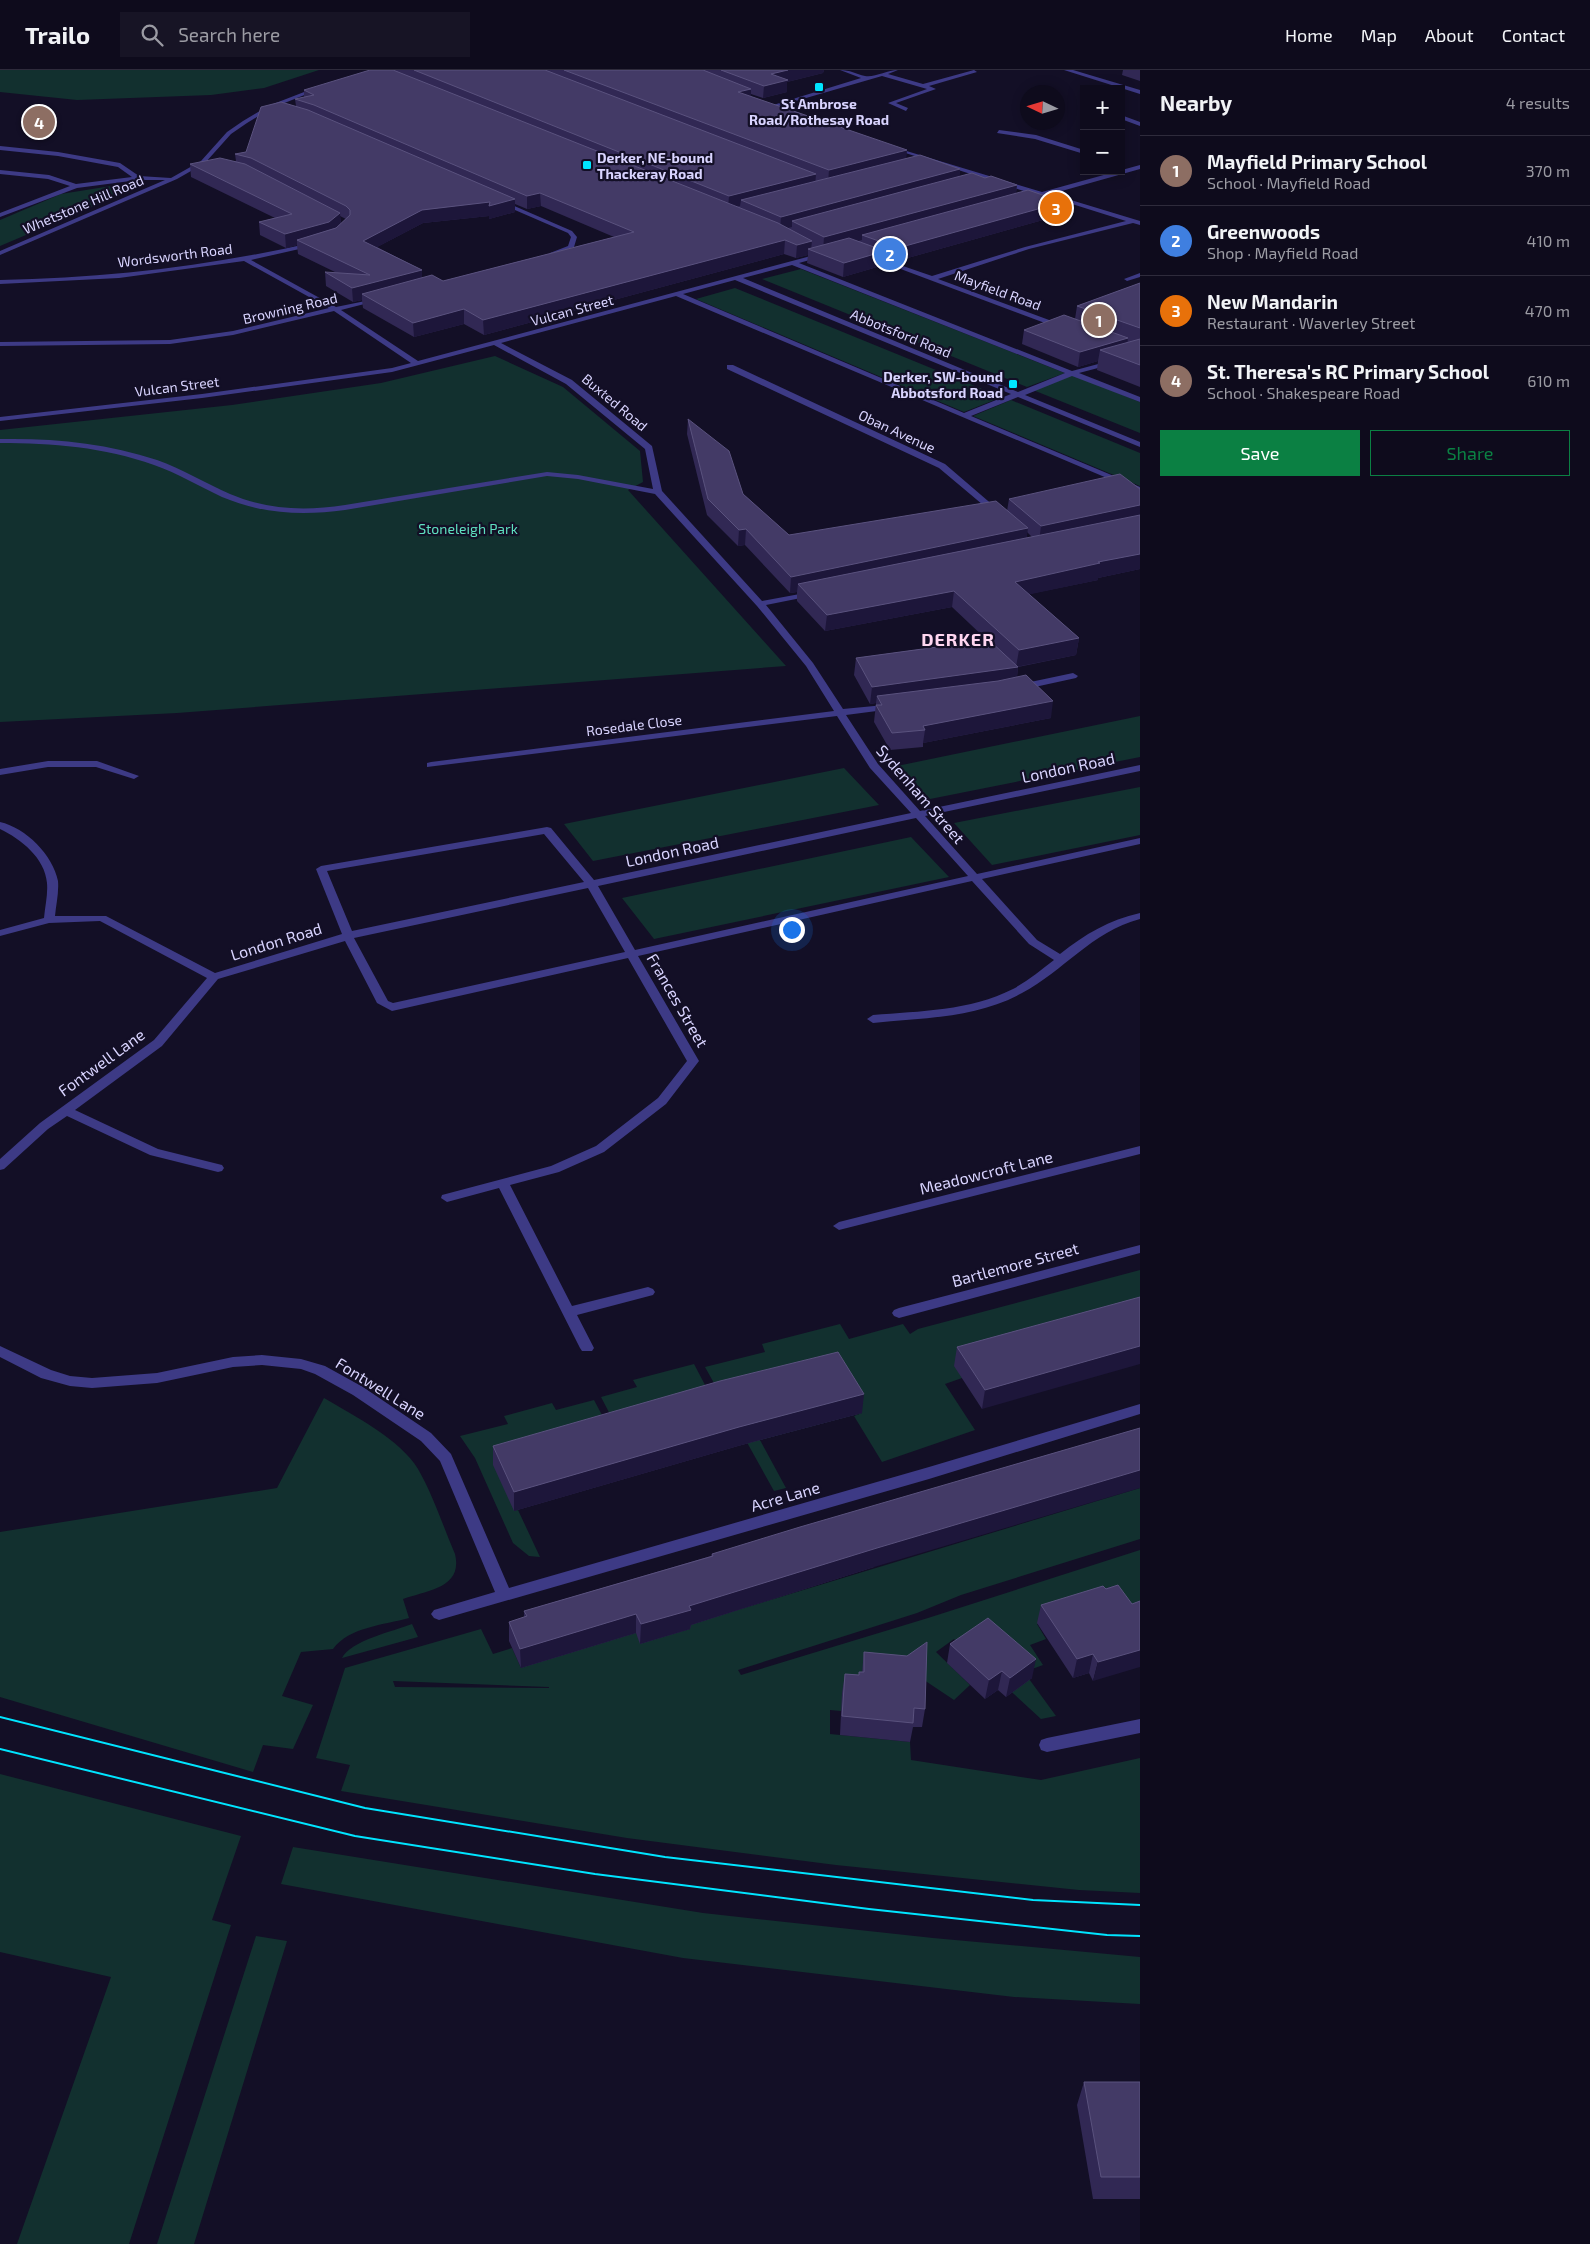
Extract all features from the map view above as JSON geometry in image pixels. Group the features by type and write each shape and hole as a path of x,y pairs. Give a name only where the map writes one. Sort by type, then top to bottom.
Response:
{"street":[{"path":"843,70 865,78"},
{"path":"1067,70 1140,92"},
{"path":"773,106 887,71 934,90 891,103 906,109"},
{"path":"924,86 974,72"},
{"path":"1092,77 1100,75"},
{"path":"213,164 204,162 229,133 270,107 325,86"},
{"path":"764,103 782,109"},
{"path":"270,107 285,111"},
{"path":"1125,118 1140,124"},
{"path":"999,132 1036,137 1080,151"},
{"path":"886,144 987,178 1137,222"},
{"path":"0,148 58,154 120,165 138,178"},
{"path":"923,163 932,160"},
{"name":"Whetstone Hill Road","path":"0,253 175,178 204,162"},
{"path":"1125,167 1131,169"},
{"path":"1012,202 1140,167"},
{"path":"0,172 49,178 76,186"},
{"name":"Whetstone Hill Road","path":"0,215 76,186 138,178 175,178"},
{"path":"977,181 987,178"},
{"path":"497,201 570,232 574,241 571,246 546,256"},
{"path":"931,279 1027,248 1137,222"},
{"name":"Wordsworth Road","path":"0,282 133,275 245,259 319,243"},
{"path":"814,251 822,255"},
{"name":"Mayfield Road","path":"858,251 1075,331"},
{"name":"Vulcan Street","path":"0,419 212,395 392,370 831,252"},
{"path":"245,259 336,310 418,364"},
{"path":"793,263 1140,400"},
{"path":"1127,279 1140,275"},
{"name":"Abbotsford Road","path":"736,278 1140,445"},
{"path":"677,294 1140,490"},
{"name":"Browning Road","path":"0,344 170,342 233,333 384,298"},
{"name":"Buxted Road","path":"496,343 569,382 648,448 658,492 760,604"},
{"path":"966,415 1072,373 1120,359"},
{"name":"Oban Avenue","path":"730,367 942,466 1007,521"},
{"path":"0,441 79,444 123,453 157,463 231,496 269,509 311,511 349,507 547,474 578,477 658,492"},
{"path":"760,604 826,590"},
{"name":"Sydenham Street","path":"760,604 810,665 874,766 1033,942 1062,960"},
{"path":"1014,689 1073,676"},
{"name":"Rosedale Close","path":"431,765 898,705"},
{"path":"0,772 48,764 96,764 134,776"},
{"name":"London Road","path":"214,977 348,936 1140,768"},
{"path":"0,825 16,832 43,858 52,880 49,920"},
{"name":"Frances Street","path":"348,936 321,869 547,830 592,885 693,1061 662,1101 600,1149 555,1169 447,1198"},
{"path":"348,936 383,1003 392,1007 1140,841"},
{"path":"873,1019 972,1007 1017,992 1088,939 1114,924 1140,916"},
{"path":"0,933 49,920 102,918 214,977"},
{"name":"Fontwell Lane","path":"0,1166 44,1126 158,1043 214,977"},
{"path":"65,1110 154,1152 218,1168"},
{"name":"Meadowcroft Lane","path":"839,1226 1140,1150"},
{"path":"503,1184 586,1348"},
{"name":"Bartlemore Street","path":"899,1313 1140,1249"},
{"path":"569,1312 648,1292"},
{"name":"Fontwell Lane","path":"0,1351 46,1374 70,1381 92,1383 157,1378 243,1362 281,1361 320,1370 358,1391 426,1437 446,1458 504,1594"},
{"name":"Acre Lane","path":"439,1614 920,1475 1140,1409"},
{"path":"1047,1745 1140,1726"}],"green space":[{"path":"0,70 319,70 264,88 211,95 77,100 0,92"},
{"path":"111,186 130,191 0,246 0,220 61,194"},
{"path":"801,269 1065,373 1027,387 762,279"},
{"path":"735,288 1002,397 964,412 696,299"},
{"name":"Stoneleigh Park","path":"495,356 563,387 640,451 643,482 628,490 786,666 177,713 0,722 0,430 232,405 381,383"},
{"path":"1071,374 1140,402 1140,433 1033,390"},
{"path":"1011,400 1140,453 1140,486 973,416"},
{"path":"1140,716 1140,757 930,799 897,766"},
{"path":"844,768 879,805 593,861 564,824"},
{"path":"1140,787 1140,835 992,865 954,823"},
{"path":"911,837 949,877 654,939 622,898"},
{"path":"1140,1270 1140,1315 945,1384 975,1430 882,1462 854,1416 862,1413 760,1440 786,1488 774,1491 705,1367 765,1352 762,1344 840,1324 849,1339 903,1324 910,1334 918,1329"},
{"path":"694,1364 714,1402 641,1474 601,1397 637,1387 633,1380"},
{"path":"324,1398 376,1429 410,1458 418,1469 433,1500 455,1554 456,1565 454,1574 449,1581 433,1590 403,1599 409,1618 357,1631 333,1649 301,1652 282,1696 313,1705 293,1749 263,1745 253,1772 0,1697 0,1532 277,1488"},
{"path":"594,1400 611,1432 514,1511 518,1510 540,1557 529,1556 513,1543 475,1458 460,1436 508,1424 504,1416 552,1403 556,1410"},
{"path":"1140,1488 1140,1539 961,1595 917,1613 738,1670 741,1675 928,1618 1140,1550 1140,1618 1037,1624 1046,1639 1030,1645 1043,1665 1024,1672 1056,1716 1041,1719 954,1639 936,1652 970,1685 954,1700 915,1674 861,1691 841,1711 830,1710 830,1734 910,1742 911,1760 1041,1780 1140,1758 1140,1893 1079,1890 836,1865 627,1838 341,1791 350,1765 316,1758 345,1668 481,1629 493,1654 512,1648 521,1668 627,1615 641,1643 690,1629 688,1625","holes":["393,1681 549,1687 395,1687"]},
{"path":"412,1624 418,1637 342,1658 354,1646 384,1633"},
{"path":"0,1774 241,1836 212,1920 231,1925 129,2244 17,2244 111,1977 0,1952"},
{"path":"293,1847 703,1913 933,1938 1140,1957 1140,2004 1014,1997 683,1958 281,1884"},
{"path":"256,1936 287,1941 194,2244 157,2244"}],"building":[{"path":"370,70 393,70 778,223 812,241 797,245 785,240 483,320 464,309 413,323 362,294 432,275 443,281 634,232 540,193 527,196 314,105 295,99 314,95 304,90"},
{"path":"414,70 545,70 816,174 729,196"},
{"path":"564,70 703,70 751,89 738,92 907,150 829,170"},
{"path":"721,70 788,70 771,74 788,80 764,86"},
{"path":"281,102 308,110 515,199 489,206 490,202 422,210 363,241 422,270 352,288 325,272 370,275 297,240 336,228 350,215 350,210 346,206 251,158 235,154 246,152 261,107"},
{"path":"920,155 960,169 781,217 741,200"},
{"path":"220,158 245,164 340,213 329,222 285,234 259,222 292,214 190,164"},
{"path":"972,173 985,178 991,176 1017,185 824,237 792,221"},
{"path":"1028,190 1063,202 898,248 862,235"},
{"path":"849,238 885,251 844,263 808,249"},
{"path":"1140,283 1140,328 1077,306"},
{"path":"1064,315 1128,338 1080,352 1024,330"},
{"path":"1140,339 1140,365 1100,350"},
{"path":"688,419 729,451 743,494 789,535 996,501 1028,528 791,577 746,529 739,530 708,499"},
{"path":"1120,474 1140,489 1140,505 1041,526 1009,499"},
{"path":"1140,515 1140,554 1015,582 1079,638 1019,650 954,591 827,615 798,584"},
{"path":"989,640 1018,667 872,687 856,658"},
{"path":"1026,675 1053,701 923,726 925,730 892,733 876,705 882,705 877,696 998,681"},
{"path":"1140,1297 1140,1346 985,1390 957,1347"},
{"path":"838,1352 864,1394 739,1427 514,1492 493,1446 720,1381"},
{"path":"1140,1428 1140,1470 689,1606 691,1610 641,1624 636,1614 520,1649 509,1622 527,1616 524,1611 713,1556 712,1554 800,1527"},
{"path":"1118,1585 1132,1604 1140,1601 1140,1650 1098,1662 1093,1654 1077,1659 1041,1605 1103,1586 1106,1589"},
{"path":"988,1618 1036,1659 1010,1678 1002,1671 989,1680 950,1644"},
{"path":"927,1642 925,1709 914,1708 913,1723 842,1716 845,1674 859,1675 859,1672 864,1672 864,1652 907,1656"},
{"path":"1084,2082 1140,2082 1140,2177 1101,2177"}],"tram line":[{"path":"0,1717 365,1808 665,1857 1033,1900 1140,1905"},
{"path":"0,1749 355,1836 595,1874 869,1909 1107,1935 1140,1936"}],"place":[{"name":"St Ambrose Road/Rothesay Road","path":"819,87"},
{"name":"St. Theresa's RC Primary School","path":"39,122"},
{"name":"Derker, NE-bound Thackeray Road","path":"587,165"},
{"name":"New Mandarin","path":"1056,208"},
{"name":"Greenwoods","path":"890,254"},
{"name":"Mayfield Primary School","path":"1099,320"},
{"name":"Derker, SW-bound Abbotsford Road","path":"1013,384"}],"district":[{"name":"DERKER","path":"958,639"}]}
